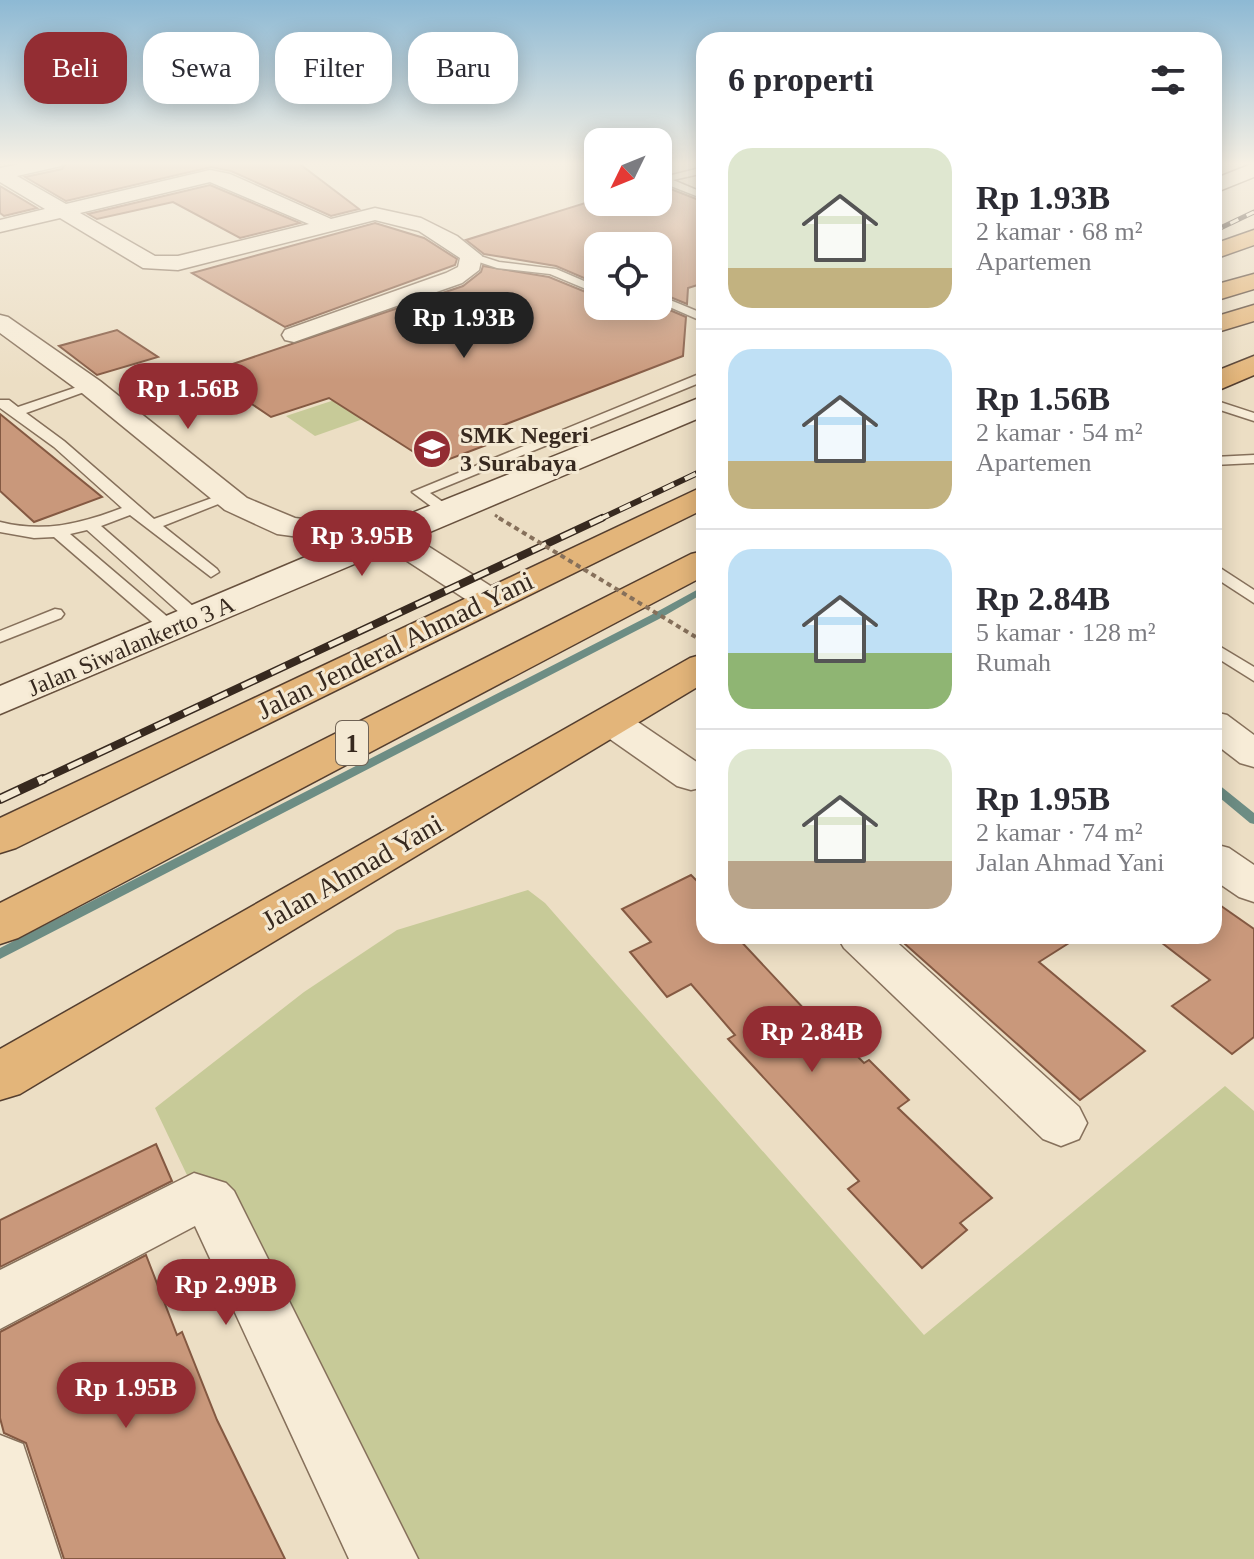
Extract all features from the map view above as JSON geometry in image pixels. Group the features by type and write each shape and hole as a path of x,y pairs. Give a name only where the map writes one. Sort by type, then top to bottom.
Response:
{"highway":[{"path":"1222,249 1254,237"},
{"path":"1222,258 1236,253 1254,254"},
{"path":"1222,291 1254,281"},
{"path":"1222,323 1254,313"},
{"path":"1222,379 1254,364"},
{"name":"Jalan Jenderal Ahmad Yani","path":"0,837 696,500"},
{"name":"1","path":"0,925 696,566"},
{"name":"Jalan Ahmad Yani","path":"0,1077 696,671"}],"main road":[{"name":"Jalan Siwalankerto 3 A","path":"0,701 445,510 696,408"}],"street":[{"path":"105,235 151,263 163,265 283,235"},
{"path":"294,335 454,278 468,270 471,256 440,235"},
{"path":"0,322 91,387 228,497 288,527 379,538 412,550 488,599"},
{"path":"610,721 696,776"},
{"path":"1222,730 1254,754"},
{"path":"1222,864 1254,886"},
{"path":"869,944 1061,1123"},
{"path":"0,1301 194,1198 207,1201 215,1209 384,1559"},
{"path":"0,1467 27,1559"}],"lane":[{"path":"471,256 497,265 552,271 584,285"},
{"path":"672,304 696,315"},
{"path":"445,510 419,492 696,379"},
{"path":"17,412 91,387"},
{"path":"0,404 17,412 59,444 132,509 211,572"},
{"path":"1222,407 1254,417"},
{"path":"576,428 608,444"},
{"path":"1222,459 1254,459"},
{"path":"153,524 228,497"},
{"path":"0,527 15,532 59,533 132,509"},
{"path":"91,525 184,624"},
{"path":"59,533 184,624"},
{"path":"1222,575 1254,598"},
{"path":"0,637 55,614"},
{"path":"1222,653 1254,675"}],"path":[{"path":"495,515 696,637"}],"green space":[{"path":"401,378 431,395 315,436 286,416"},
{"path":"528,890 545,903 924,1335 1225,1086 1254,1111 1254,1559 370,1559 155,1108 304,992 397,930"}],"building":[{"path":"332,235 413,235 457,259 455,265 285,327 192,273"},
{"path":"483,235 584,235 584,278 556,266 484,254 466,240"},
{"path":"672,235 696,235 696,286 688,288 687,304 672,298"},
{"name":"SMK Negeri 3 Surabaya","path":"483,266 549,277 584,291 584,320 672,320 672,311 686,317 683,356 483,433 497,441 434,465 329,398 271,417 206,373 463,286 481,272"},
{"path":"117,330 158,357 97,375 59,346"},
{"path":"0,414 102,497 34,522 0,491"},
{"path":"691,875 696,880 696,944 743,944 806,1011 810,1009 864,1063 869,1060 909,1100 898,1108 992,1198 960,1223 967,1230 922,1268 848,1189 859,1181 728,1039 735,1035 691,984 667,997 630,952 651,942 622,909"},
{"path":"1222,907 1254,929 1254,1037 1232,1054 1172,1006 1210,980 1163,944 1222,944"},
{"path":"905,944 1067,944 1039,962 1145,1051 1080,1100"},
{"path":"156,1144 172,1181 0,1267 0,1220"},
{"path":"146,1255 177,1335 182,1332 217,1420 285,1559 64,1559 26,1443 4,1433 0,1418 0,1332"}],"waterway":[{"path":"0,954 696,594"},
{"path":"1222,794 1254,820"}],"railway":[{"path":"598,520 696,474"},
{"path":"39,781 602,518"},
{"path":"0,799 43,779"}],"place":[{"name":"SMK Negeri 3 Surabaya","path":"432,449"}]}
